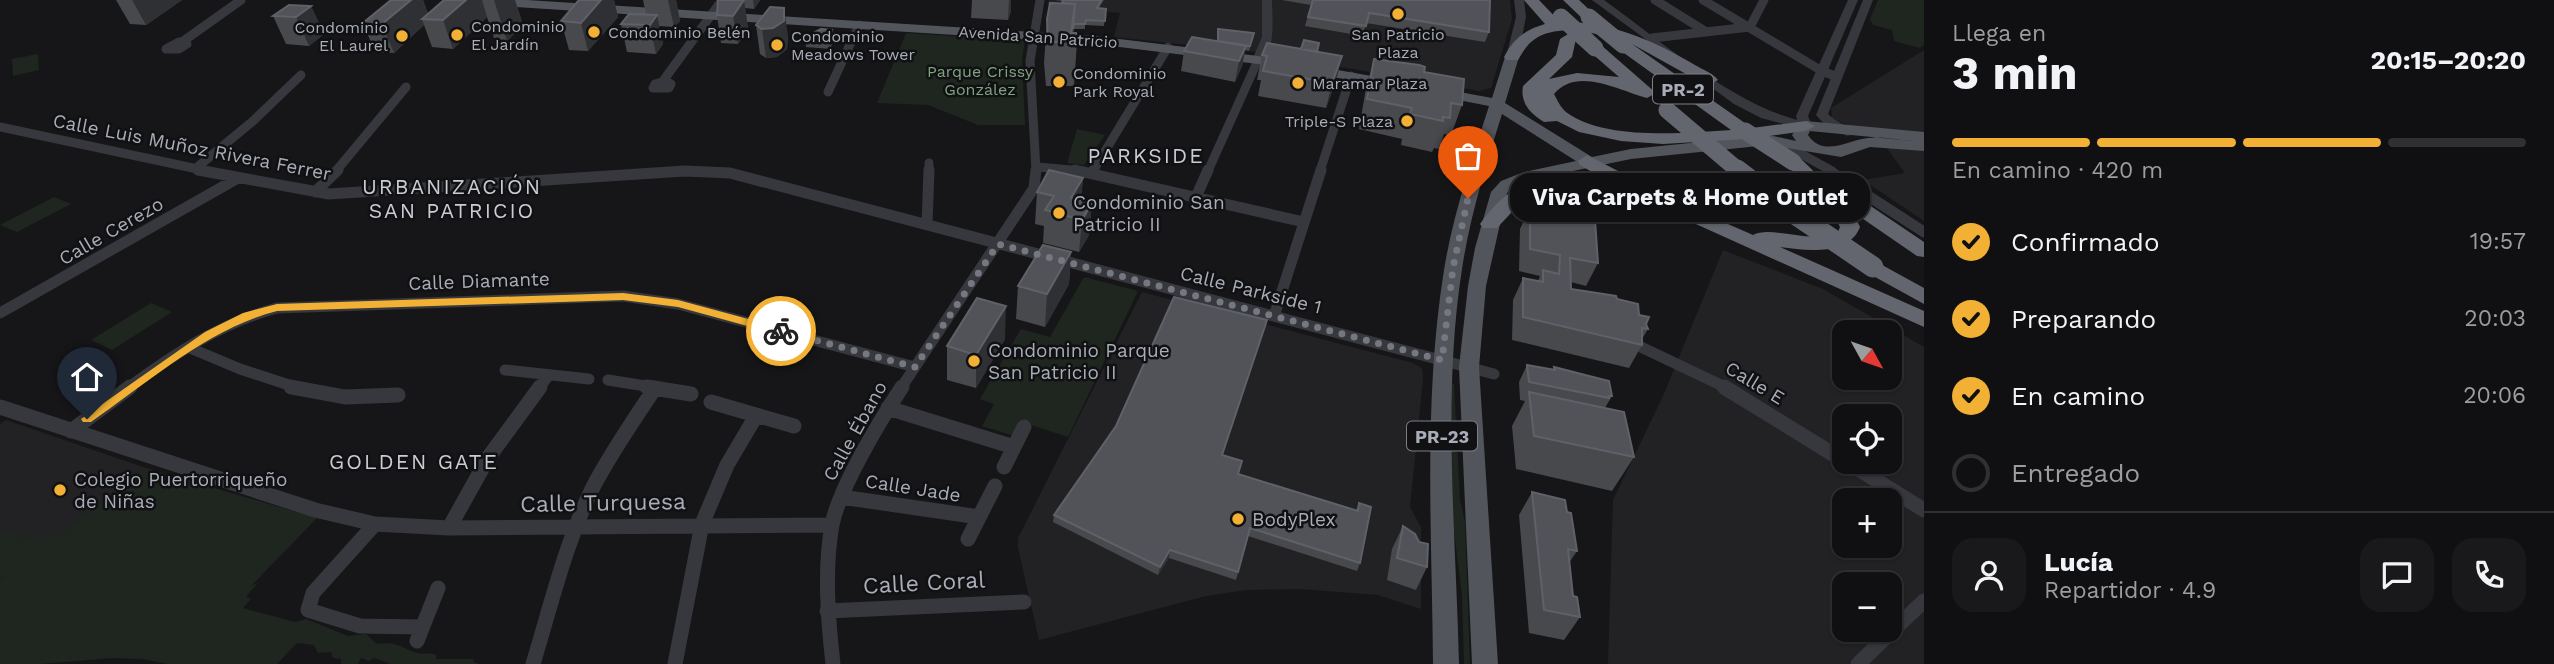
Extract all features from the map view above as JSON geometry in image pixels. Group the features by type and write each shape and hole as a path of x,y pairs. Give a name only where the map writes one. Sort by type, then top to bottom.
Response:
{"highway":[{"path":"1531,0 1570,19"},
{"path":"1544,0 1613,46 1721,136"},
{"name":"PR-2","path":"1554,0 1570,19 1793,162 1924,251"},
{"path":"1570,19 1564,57 1531,86 1530,97 1542,113 1574,130 1608,140 1699,146"},
{"path":"1512,57 1525,39 1546,29 1576,28 1613,46 1658,50 1710,80"},
{"path":"1613,46 1647,93"},
{"path":"1647,93 1619,82 1582,77 1554,83 1545,94 1552,108 1561,116 1604,133 1669,138 1771,133 1806,126"},
{"name":"PR-2","path":"1647,93 1762,192 1873,267 1924,297"},
{"path":"1587,161 1673,207 1924,320"},
{"path":"1673,207 1745,234 1785,243 1815,245 1842,238 1849,227 1844,213 1793,162"},
{"path":"1490,224 1512,196 1528,187 1559,180 1597,180 1630,186"},
{"path":"1559,180 1611,190 1641,201 1811,276 1895,307"}],"main road":[{"name":"Avenida San Patricio","path":"468,0 1168,47 1352,76 1495,103 1587,161"},
{"path":"1495,103 1512,57"},
{"name":"PR-23","path":"1446,664 1442,360 1461,228 1495,103"},
{"path":"1924,137 1806,126 1801,132 1802,139 1818,150 1841,152 1869,142 1924,146"},
{"name":"PR-23","path":"1485,664 1469,367 1477,286 1499,191 1507,184 1587,161 1699,146 1769,140 1818,150"}],"street":[{"path":"182,42 241,0"},
{"path":"663,81 723,0"},
{"path":"1040,0 1030,70 1037,167 1073,169 1304,222"},
{"path":"1196,197 1268,37 1268,0"},
{"path":"1512,57 1521,17 1519,0"},
{"path":"1597,0 1755,111 1806,126"},
{"path":"1655,0 1705,32"},
{"path":"1703,0 1822,71 1837,77"},
{"path":"1750,27 1764,0"},
{"path":"1806,126 1802,117 1853,0"},
{"path":"1848,132 1830,124 1822,115 1868,0"},
{"path":"827,92 859,25"},
{"path":"1653,38 1750,27"},
{"path":"1092,173 1168,47"},
{"path":"195,169 253,121 301,75"},
{"path":"1274,316 1352,76"},
{"path":"315,192 344,164 406,87"},
{"name":"Calle Luis Muñoz Rivera Ferrer","path":"0,127 315,192 349,193 707,172 730,173 998,244"},
{"path":"1769,140 1798,150 1924,232"},
{"path":"1818,150 1840,176"},
{"path":"927,225 929,163"},
{"name":"Calle Ébano","path":"833,664 827,611 832,525 841,497 888,408 1034,188 1037,167"},
{"name":"Calle Cerezo","path":"0,313 238,178"},
{"name":"Calle Parkside 1","path":"998,244 1494,373"},
{"name":"Calle Diamante","path":"71,430 232,321 277,308 623,296 678,304 915,367"},
{"name":"Calle E","path":"1641,347 1675,360 1727,387 1832,452"},
{"path":"190,348 242,370 334,397 360,399 398,395"},
{"path":"505,370 589,379"},
{"path":"449,528 488,458 549,375"},
{"path":"608,380 691,394"},
{"path":"533,664 575,526 608,458 654,388"},
{"path":"711,402 794,426"},
{"name":"Calle Turquesa","path":"0,407 315,510 375,524 449,528 832,525"},
{"path":"888,408 1014,447"},
{"path":"676,664 702,524 727,465 756,415"},
{"path":"1004,467 1024,427"},
{"name":"Calle E","path":"1867,474 1924,510"},
{"name":"Calle Jade","path":"968,539 995,485"},
{"name":"Calle Jade","path":"841,497 979,517"},
{"path":"375,524 313,593 308,610 360,626 420,634 438,589"},
{"path":"1858,664 1924,601"},
{"name":"Calle Coral","path":"827,611 1024,602"}],"shaded area":[{"path":"1049,0 1510,0 1512,19 1491,88 1479,91 1256,52 1114,37 1120,13 1047,5"},
{"path":"1924,50 1924,134 1852,127 1832,118 1831,108"},
{"path":"1886,147 1924,150 1924,221 1863,180 1905,173"},
{"path":"1723,250 1823,289 1877,320 1832,320 1832,390 1902,390 1902,334 1924,347 1924,664 1608,664 1613,500 1663,396"},
{"path":"1142,292 1413,363 1422,368 1410,507 1421,527 1421,609 1378,595 1300,589 1246,590 1206,596 1039,640 1018,538"},
{"name":"Colegio Puertorriqueño de Niñas","path":"6,420 146,468 43,551 0,580 0,424"}],"green space":[{"path":"1878,0 1924,0 1924,45 1920,48 1894,41 1892,30 1873,25 1870,19"},
{"name":"Parque Crissy González","path":"906,33 1025,41 1022,59 1025,125 978,125 928,105 877,103"},
{"path":"38,54 39,70 13,76 12,59"},
{"path":"1077,129 1105,135 1084,165 1067,163"},
{"path":"54,197 71,204 17,232 0,225"},
{"path":"1084,277 1138,291 1068,437 1022,422 1014,436 982,426 994,404 980,399 1021,329 1050,337"},
{"path":"151,303 172,312 112,350 91,340"},
{"path":"1449,383 1454,384 1460,500 1465,522 1470,664 1464,664 1462,596 1453,523"},
{"path":"146,468 317,518 251,586 258,583 246,597 251,599 243,608 295,622 306,619 348,636 366,634 377,644 390,644 418,653 434,654 436,659 474,659 473,662 479,664 391,664 374,658 369,661 361,658 358,664 341,664 341,659 333,658 331,652 318,653 314,645 297,643 277,664 167,664 143,659 113,658 40,664 0,664 0,580 4,577 0,573 0,530 12,534 19,529 24,531 17,536 24,538 47,537 51,534 59,536"}],"building":[{"path":"391,0 411,0 382,24 363,23"},
{"path":"444,0 466,0 443,20 422,19"},
{"path":"579,0 601,0 581,23 561,21"},
{"path":"718,0 744,0 733,16 717,15"},
{"path":"1063,0 1102,0 1097,8 1106,9 1105,21 1086,20 1085,24 1074,24 1073,29 1075,4 1062,3"},
{"name":"San Patricio Plaza","path":"1313,0 1490,0 1489,32 1369,13 1366,26 1308,17"},
{"path":"1050,3 1075,4 1071,33 1076,33 1077,42 1048,42 1047,19"},
{"path":"289,5 311,6 296,17 273,16"},
{"path":"770,7 784,8 784,21 773,28 762,29 756,25"},
{"path":"629,14 657,15 650,25 621,24"},
{"path":"821,29 832,30 830,39 805,37"},
{"path":"1218,29 1254,33 1250,46 1218,41"},
{"path":"1192,37 1246,46 1239,61 1184,51"},
{"path":"1304,40 1319,43 1317,52 1301,49"},
{"path":"1267,43 1342,56 1332,83 1263,71 1267,56 1262,55"},
{"path":"1374,59 1419,65 1425,67 1424,72 1464,79 1462,105 1451,103 1450,118 1443,117 1443,121 1410,114 1412,108 1367,99"},
{"path":"1049,170 1083,178 1071,198 1092,203 1082,220 1045,210 1054,196 1037,192"},
{"path":"1530,207 1595,220 1598,263 1570,258 1571,289 1616,296 1617,299 1638,304 1639,315 1649,317 1646,324 1648,329 1642,328 1642,345 1523,317 1523,278 1543,282 1543,270 1559,274 1560,255 1530,249"},
{"path":"1043,245 1071,252 1047,294 1018,286"},
{"path":"1174,297 1267,320 1222,455 1242,461 1238,474 1358,511 1359,503 1371,507 1360,563 1250,528 1238,572 1170,550 1160,567 1054,515 1116,426"},
{"path":"977,298 1006,306 976,355 947,346"},
{"path":"1527,365 1555,370 1554,367 1609,381 1612,396 1609,398 1529,382"},
{"path":"1529,392 1624,412 1634,457 1534,436"},
{"path":"1532,492 1565,500 1567,512 1571,513 1577,551 1568,549 1573,596 1577,597 1580,617 1544,610"},
{"path":"1403,526 1415,534 1419,542 1428,544 1427,567 1397,558"}],"way so far":[{"path":"781,331 915,367 998,244 1442,360 1453,268 1468,198"}],"place":[{"name":"San Patricio Plaza","path":"1398,14"},
{"name":"Condominio Belén","path":"594,32"},
{"name":"Condominio El Jardín","path":"457,35"},
{"name":"Condominio El Laurel","path":"402,36"},
{"name":"Condominio Meadows Tower","path":"777,45"},
{"name":"Condominio Park Royal","path":"1059,82"},
{"name":"Maramar Plaza","path":"1298,83"},
{"name":"Triple-S Plaza","path":"1407,121"},
{"name":"Viva Carpets & Home Outlet","path":"1468,198"},
{"name":"Condominio San Patricio II","path":"1059,213"},
{"name":"Condominio Parque San Patricio II","path":"974,361"},
{"name":"Colegio Puertorriqueño de Niñas","path":"60,490"},
{"name":"BodyPlex","path":"1238,519"}],"district":[{"name":"PARKSIDE","path":"1146,155"},
{"name":"URBANIZACIÓN SAN PATRICIO","path":"452,198"},
{"name":"GOLDEN GATE","path":"414,461"}],"route":[{"path":"87,419 232,321 269,309 623,296 678,304 781,331"}]}
